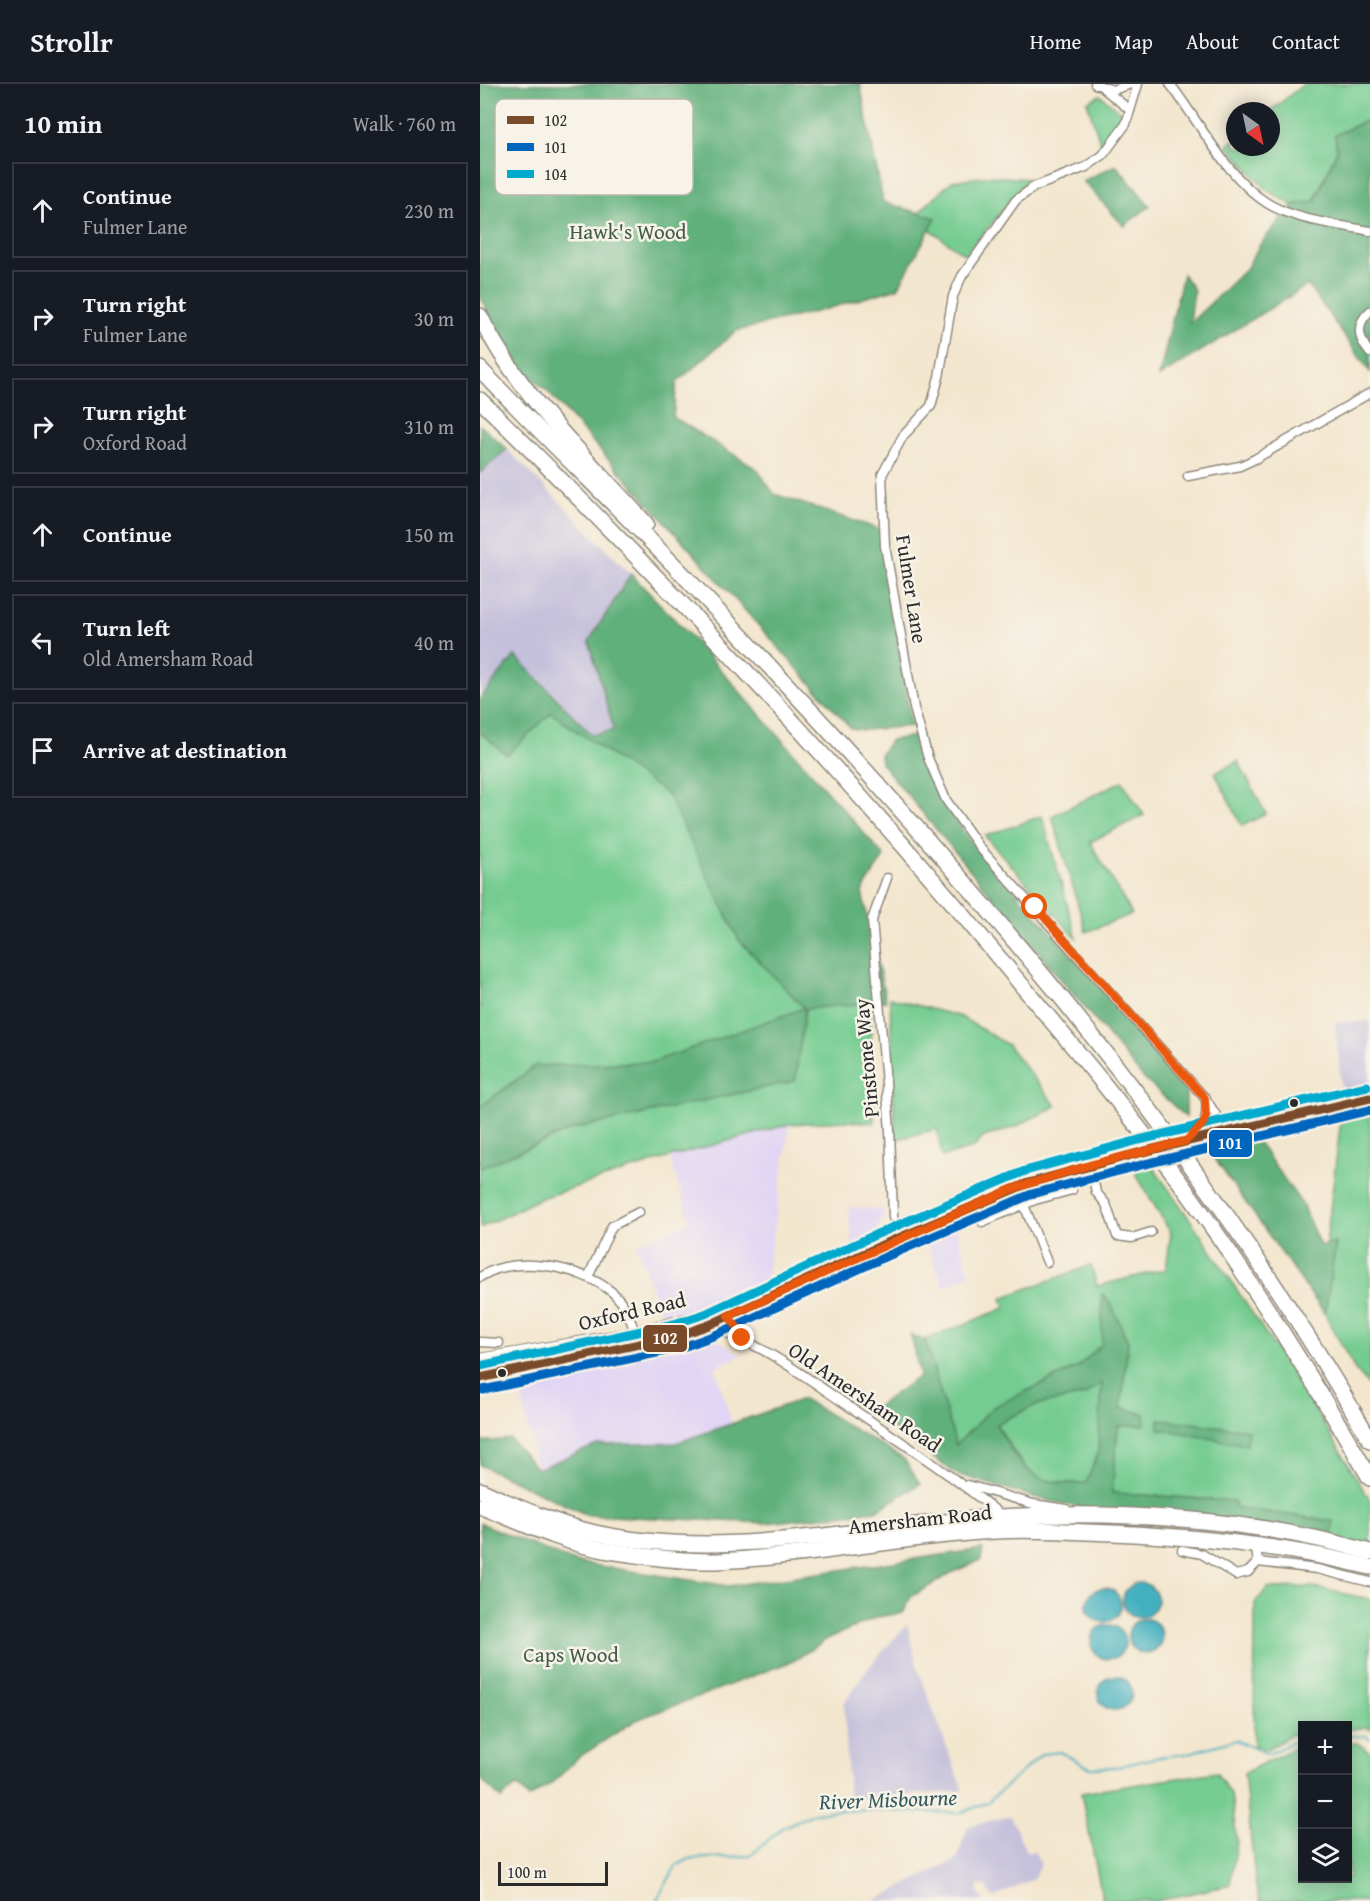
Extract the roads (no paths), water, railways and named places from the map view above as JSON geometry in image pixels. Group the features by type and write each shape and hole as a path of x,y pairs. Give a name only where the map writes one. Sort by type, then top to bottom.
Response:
{"highway":[{"path":"480,316 502,356 540,407 658,538 689,581"},
{"path":"480,369 689,581 881,789 984,908 1101,1050 1187,1160 1247,1244 1306,1333 1370,1440"},
{"path":"480,400 679,599 813,743 1029,993 1133,1121 1202,1213 1290,1343 1370,1478"},
{"path":"480,1490 531,1513 593,1532 637,1540 710,1545 754,1544 919,1523 1003,1517 1106,1515 1257,1529 1329,1540 1370,1552"},
{"name":"Amersham Road","path":"480,1506 602,1549 715,1561 786,1556 911,1539 997,1531 1043,1531 1114,1533 1255,1545 1328,1556 1370,1567"}],"main road":[{"name":"Oxford Road","path":"480,1361 559,1348 637,1340 722,1318 880,1246 1028,1183 1186,1141 1370,1098"},
{"path":"480,1378 568,1360 637,1340 692,1330 722,1318"},
{"path":"559,1348 568,1360"}],"street":[{"path":"1095,84 1130,110"},
{"path":"1104,89 1120,89 1131,84"},
{"name":"Fulmer Lane","path":"1138,84 1130,110 1115,142 1103,155 1086,167 1034,187 1016,200 962,276 953,296 939,377 931,406 903,436 882,475 885,546 914,708 935,779 946,800 981,849 1205,1098 1227,1132"},
{"path":"1170,84 1242,181 1267,202 1324,222 1370,231"},
{"path":"1370,311 1359,327 1360,341 1370,353"},
{"path":"1188,476 1240,465 1255,459 1370,393"},
{"name":"Pinstone Way","path":"887,878 872,920 890,1130 893,1217 899,1238"},
{"path":"1186,1141 1203,1124 1206,1116 1205,1098"},
{"path":"1090,1165 1096,1192 1106,1204 1117,1236 1132,1238 1151,1232"},
{"path":"1028,1183 1035,1200"},
{"path":"982,1222 1035,1200 1072,1190"},
{"path":"1024,1205 1047,1262"},
{"path":"588,1277 612,1226 639,1212"},
{"path":"480,1277 489,1272 520,1266 558,1268 588,1277 613,1293 628,1311 637,1340"},
{"name":"Old Amersham Road","path":"722,1318 749,1341 962,1483 1003,1517 1020,1526 1043,1531"},
{"name":"Old Amersham Road","path":"722,1318 749,1341"},
{"path":"480,1342 499,1343"},
{"name":"Old Amersham Road","path":"962,1483 1033,1504 1106,1515"},
{"path":"1257,1529 1255,1545 1258,1562"},
{"path":"1182,1550 1202,1554 1236,1575 1248,1572 1258,1562"},
{"path":"1258,1562 1317,1569 1370,1582"}],"water":[{"path":"1140,1583 1152,1588 1157,1600 1152,1612 1140,1617 1128,1612 1123,1600 1128,1588"},
{"path":"1104,1588 1116,1593 1121,1605 1116,1617 1104,1622 1092,1617 1087,1605 1092,1593"},
{"path":"1145,1619 1157,1624 1162,1636 1157,1648 1145,1653 1133,1648 1128,1636 1133,1624"},
{"path":"1108,1625 1120,1630 1125,1642 1120,1654 1108,1659 1096,1654 1091,1642 1096,1630"},
{"path":"1115,1676 1127,1681 1132,1693 1127,1705 1115,1710 1103,1705 1098,1693 1103,1681"}],"waterway":[{"name":"River Misbourne","path":"1352,1736 1366,1736 1370,1739"},
{"name":"River Misbourne","path":"656,1901 676,1866 689,1859 750,1856 783,1827 815,1813 841,1810 962,1813 988,1802 1042,1754 1060,1752 1090,1768 1117,1767 1154,1758 1185,1754 1235,1740 1268,1754 1298,1740"}],"park label":[{"name":"Hawk's Wood","path":"628,231"},
{"name":"Caps Wood","path":"571,1654"}]}
